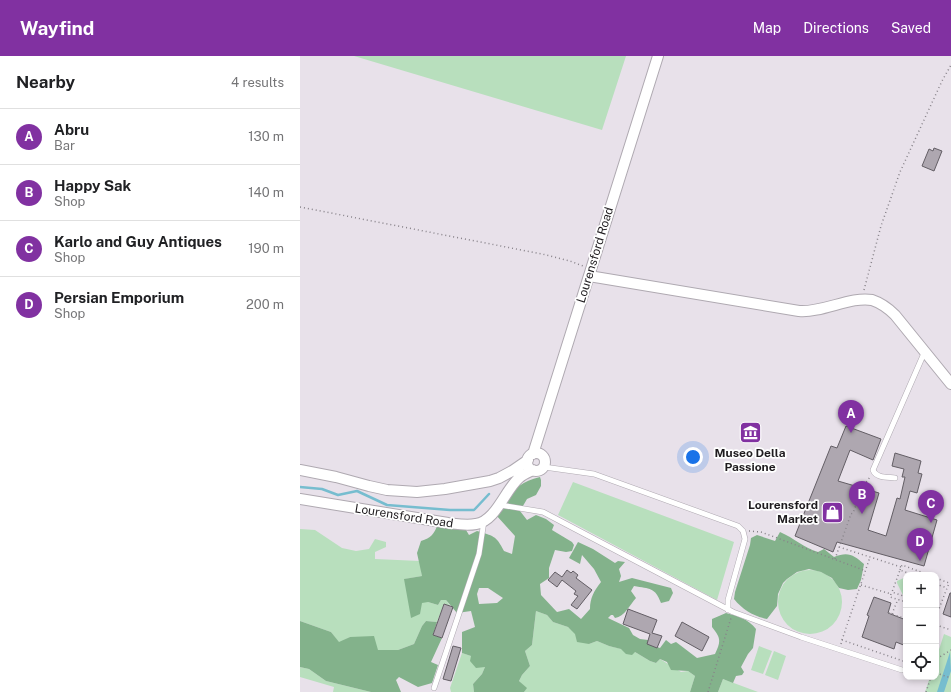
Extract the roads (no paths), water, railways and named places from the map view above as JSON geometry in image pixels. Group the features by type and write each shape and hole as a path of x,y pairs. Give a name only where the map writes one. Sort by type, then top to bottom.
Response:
{"street":[{"name":"Lourensford Road","path":"530,457 658,56"},
{"path":"590,272 799,311 809,312 862,300 873,301 887,308 895,315 951,384"},
{"path":"300,470 336,477 387,490 417,492 490,481 500,478 512,471 536,453 543,456 545,459 544,467 537,471 533,470 519,478 494,512 484,521"},
{"path":"530,457 528,464 533,470"},
{"name":"Lourensford Road","path":"300,499 466,525 477,524 484,521"}],"lane":[{"path":"895,478 881,476 873,470 925,352"},
{"path":"544,467 594,474 734,524 743,531 745,544 728,600 731,611"},
{"path":"499,505 543,512 731,611 801,637 902,670"},
{"path":"434,688 479,554 484,521"}],"water":[{"path":"950,652 951,671 944,692 937,692"}],"waterway":[{"path":"300,487 322,489 338,495 357,491 387,505 450,510 474,510 489,494"}],"place":[{"name":"Museo Della Passione","path":"750,432"},
{"name":"Abru","path":"851,433"},
{"name":"Lourensford Market","path":"833,512"},
{"name":"Happy Sak","path":"862,514"},
{"name":"Karlo and Guy Antiques","path":"931,523"},
{"name":"Persian Emporium","path":"920,561"}]}
